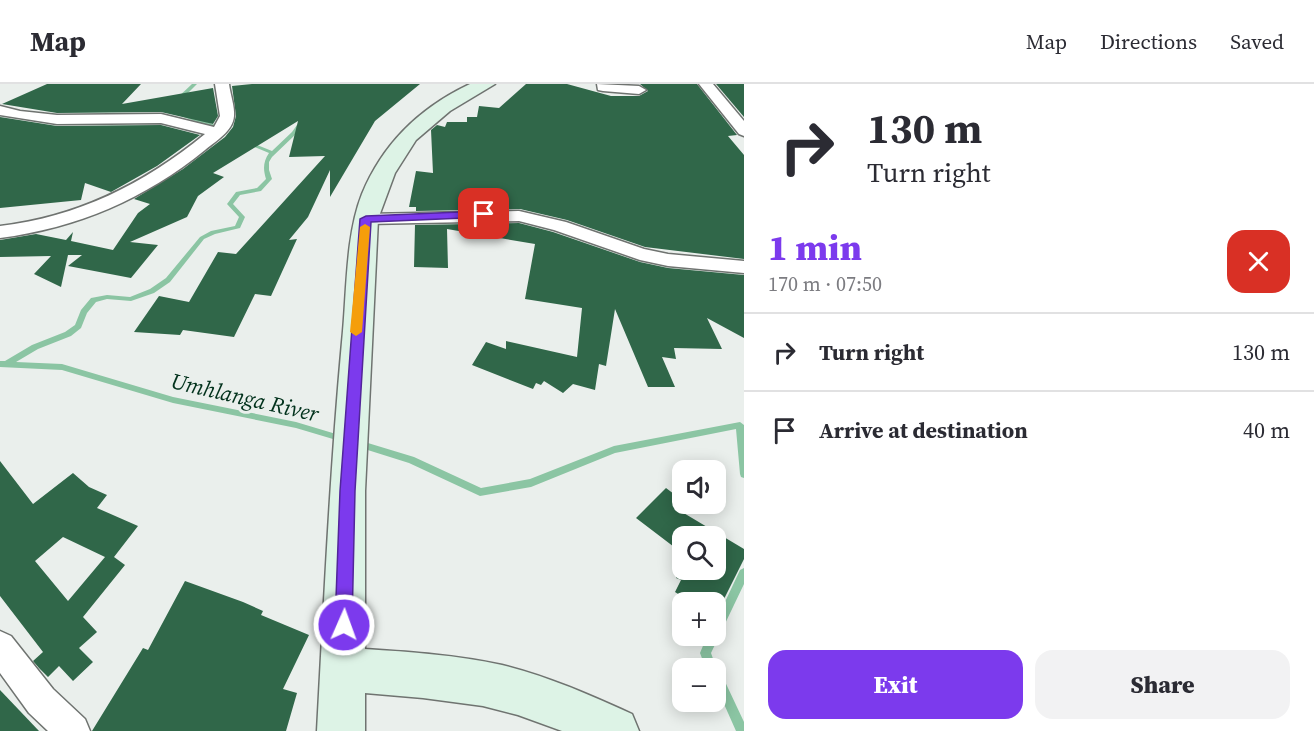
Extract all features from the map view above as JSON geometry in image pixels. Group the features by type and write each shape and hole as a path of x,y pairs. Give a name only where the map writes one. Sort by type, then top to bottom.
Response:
{"street":[{"path":"0,232 51,226 105,206 138,190 216,133 226,122 222,84"},
{"path":"341,731 347,491 366,219 378,182 395,149 418,124 448,102 486,84"},
{"path":"604,84 603,87 639,90"},
{"path":"706,84 744,130"},
{"path":"0,110 17,116 53,121 153,118 216,133"},
{"path":"366,219 519,216 560,226 612,246 650,256 705,265 744,267"},
{"path":"0,647 41,701 73,731"},
{"path":"342,670 438,676 503,688 561,706 615,731"}],"building":[{"path":"47,84 141,84 122,104 213,88 218,116 213,124 161,112 57,113 2,104"},
{"path":"420,84 375,121 330,197 330,170 308,217 289,240 297,239 271,296 255,294 234,337 183,330 180,335 134,332 159,296 189,302 218,252 236,254 325,156 289,157 298,121 213,173 224,177 198,196 187,217 130,242 158,245 131,278 68,266 82,255 68,255 61,287 34,274 51,256 0,257 0,240 36,234 66,240 73,232 71,241 113,250 138,213 150,204 134,199 183,169 225,137 233,127 236,116 232,86"},
{"path":"526,84 567,84 611,96 639,96 648,91 640,84 697,84 737,135 728,136 744,155 744,259 645,247 567,220 520,209 416,211 416,207 409,207 416,171 433,173 431,130 437,125 445,127 447,122 467,122 467,117 477,117 479,106 499,108"},
{"path":"716,84 744,84 744,117"},
{"path":"0,117 57,126 161,125 200,135 157,166 111,192 85,183 81,200 0,208"},
{"path":"519,223 553,232 640,262 668,268 744,275 744,338 707,318 722,349 674,348 676,359 662,357 675,387 648,387 615,309 606,366 599,364 595,390 573,384 563,393 544,381 541,385 536,383 533,389 472,365 486,342 506,349 506,341 577,357 582,308 525,299 535,244 447,229 448,268 414,267 415,225"},
{"path":"0,461 33,504 73,473 89,487 107,495 97,508 138,526 114,557 125,565 83,617 97,632 79,648 93,662 73,681 59,666 48,677 39,668 33,661 43,652 0,596","holes":["63,537 105,557 68,601 35,561"]},
{"path":"666,488 672,492 672,514 685,514 705,526 672,526 672,545 636,518"},
{"path":"726,538 744,549 744,559 726,595 726,592 675,592 681,580 726,580"},
{"path":"185,581 243,602 263,611 261,615 309,635 283,689 297,693 286,731 92,731 143,648 148,650"},
{"path":"0,690 39,731 0,731"}],"waterway":[{"path":"178,100 195,84"},
{"path":"180,114 213,126"},
{"path":"8,363 35,347 68,334 78,326 84,312 94,300 107,297 131,299 152,291 168,280 202,238 213,232 238,227 242,217 230,204 238,193 259,190 269,179 266,170 270,156 299,126"},
{"path":"248,143 270,152"},
{"name":"Umhlanga River","path":"0,364 62,367 173,400 296,425 343,439"},
{"name":"Umhlanga River","path":"358,444 411,460 480,492 531,483 614,450 740,425 744,474"},
{"name":"Umhlanga River","path":"726,610 744,573"},
{"name":"Umhlanga River","path":"707,658 705,653 708,646"},
{"name":"Umhlanga River","path":"726,697 742,731"}],"slow traffic":[{"path":"356,332 365,227"}],"route":[{"path":"344,625 347,491 366,219 484,214"}]}
